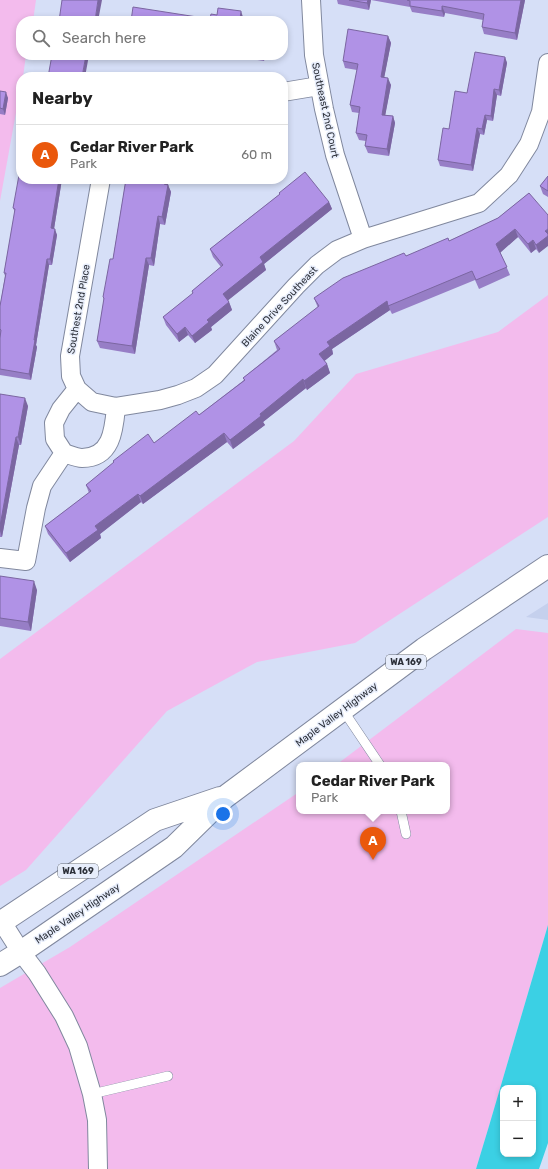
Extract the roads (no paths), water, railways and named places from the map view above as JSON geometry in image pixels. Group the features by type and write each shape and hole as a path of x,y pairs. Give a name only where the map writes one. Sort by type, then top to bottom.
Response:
{"main road":[{"name":"Maple Valley Highway","path":"0,965 174,847 225,797 424,649 546,571"},
{"name":"Maple Valley Highway","path":"1,923 155,820 225,797"}],"street":[{"name":"Southeast 2nd Court","path":"311,0 314,55 324,109 335,156 363,239"},
{"name":"Blaine Drive Southeast","path":"77,389 92,402 116,407 166,398 196,388 215,375 296,286 317,265 337,250 363,239 480,203 509,175 529,144 541,112 548,63"},
{"path":"288,91 320,86"},
{"name":"Southest 2nd Place","path":"77,389 71,376 70,356 100,184"},
{"path":"77,389 61,409 54,423 55,439 64,453 82,458 97,455 109,444 114,428 116,407"},
{"path":"0,558 26,561 36,508 42,486 64,453"},
{"path":"1,923 38,973 64,1016 78,1046 92,1094 97,1120 98,1169"}],"lane":[{"path":"343,709 378,762"},
{"path":"402,814 406,834"},
{"path":"92,1094 168,1076"}],"water":[{"path":"548,925 548,1143 539,1169 476,1169 500,1088 500,1157 536,1157 536,1085 501,1085"}],"place":[{"name":"Cedar River Park","path":"373,860"}]}
